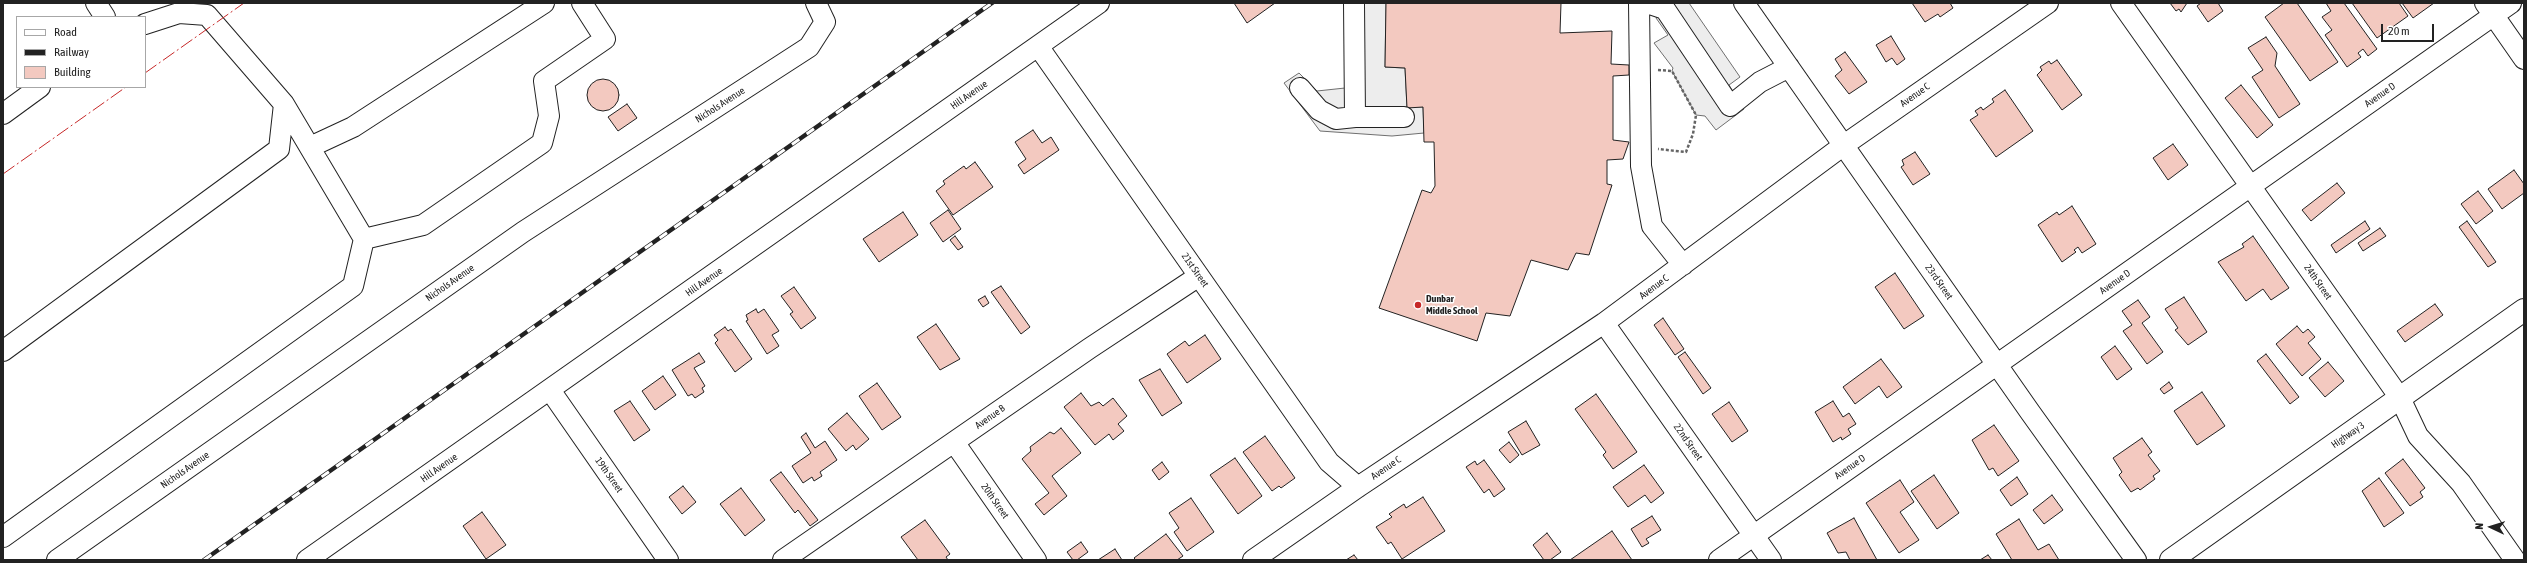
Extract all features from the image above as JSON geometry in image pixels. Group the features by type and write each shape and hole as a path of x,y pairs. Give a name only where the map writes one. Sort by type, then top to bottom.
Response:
{"main road":[{"name":"Highway 3","path":"2171,560 2524,310"}],"street":[{"path":"96,3 103,16"},
{"path":"310,147 353,127 544,3"},
{"path":"364,239 423,225 542,143 549,116 544,81 605,39 582,3"},
{"name":"Nichols Avenue","path":"57,560 523,232 809,47 825,22 816,3"},
{"name":"Hill Avenue","path":"308,560 1099,3"},
{"path":"1354,3 1355,117"},
{"path":"1639,3 1641,166 1652,226 1683,265"},
{"path":"1647,3 1664,9 1730,106 1760,82 1789,67"},
{"name":"23rd Street","path":"1744,3 1997,365 2136,560"},
{"name":"Avenue C","path":"1253,560 1358,487 1604,324 1844,146 2048,3"},
{"name":"24th Street","path":"2121,3 2400,398 2418,436 2461,483 2515,560"},
{"name":"Avenue D","path":"1719,560 2251,187 2489,9 2511,3"},
{"path":"2489,9 2524,59"},
{"path":"3,537 353,286 364,239 284,104 207,15 180,13 146,24"},
{"name":"21st Street","path":"1038,46 1329,462 1358,487"},
{"path":"3,114 39,88"},
{"path":"1300,88 1319,110 1336,119 1355,117 1404,117"},
{"path":"3,351 279,149 284,104"},
{"name":"Avenue B","path":"783,560 1199,276"},
{"name":"22nd Street","path":"1604,324 1771,560"},
{"name":"19th Street","path":"550,390 668,560"},
{"name":"20th Street","path":"954,442 1036,560"}],"path":[{"path":"1640,71 1672,71 1696,115 1693,134 1686,152 1641,148"}],"shaded area":[{"path":"1345,3 1386,3 1385,67 1405,68 1407,107 1423,107 1424,133 1392,136 1320,131 1284,83 1299,73 1317,91 1345,88"},
{"path":"1665,3 1689,3 1740,77 1729,85 1744,109 1716,130 1705,116 1696,115 1672,71 1673,68 1654,43 1668,35 1656,18"}],"building":[{"path":"1234,3 1275,3 1247,23"},
{"path":"1386,3 1561,3 1560,33 1612,31 1611,64 1629,65 1629,75 1613,76 1613,140 1629,142 1623,159 1607,160 1607,184 1612,185 1589,255 1576,253 1568,270 1531,260 1510,316 1486,313 1477,341 1379,308 1422,190 1431,193 1435,186 1434,142 1424,142 1423,107 1407,108 1405,68 1385,67"},
{"path":"1912,3 1950,3 1953,8 1940,17 1938,14 1925,22"},
{"path":"2170,3 2187,3 2181,12 2179,9 2176,11"},
{"path":"2201,3 2218,3 2223,11 2208,22 2197,6"},
{"path":"2284,3 2297,3 2338,62 2310,81 2265,17"},
{"path":"2326,3 2344,3 2377,49 2368,56 2363,49 2358,53 2361,57 2347,67 2325,35 2332,30 2322,17 2331,11"},
{"path":"2352,3 2399,3 2408,16 2377,38"},
{"path":"2402,3 2434,3 2413,18"},
{"path":"1891,36 1905,59 1897,65 1892,58 1886,62 1876,45"},
{"path":"2266,37 2277,53 2275,66 2300,104 2279,118 2252,77 2263,70 2248,48"},
{"path":"1845,52 1867,82 1849,94 1835,76 1842,70 1835,59"},
{"path":"2057,60 2082,95 2062,110 2037,75 2042,70 2040,67 2049,61 2051,64"},
{"path":"600,79 606,79 616,86 619,95 618,101 612,108 606,111 600,111 590,104 587,98 587,92 594,82"},
{"path":"2241,85 2273,125 2257,138 2225,98"},
{"path":"2005,90 2033,131 1996,157 1970,120 1978,115 1975,111 1981,107 1983,110 1994,102 1992,99"},
{"path":"627,104 637,118 618,131 608,117"},
{"path":"1033,130 1042,143 1051,137 1059,150 1024,174 1018,165 1026,159 1015,142"},
{"path":"2173,144 2188,165 2168,180 2153,158"},
{"path":"1915,152 1930,174 1913,185 1901,167 1904,165 1902,160"},
{"path":"975,162 993,187 953,215 936,191 945,184 943,181 964,166 966,169"},
{"path":"2514,170 2524,184 2524,193 2502,209 2488,189"},
{"path":"2337,183 2345,193 2311,221 2302,210"},
{"path":"2478,191 2493,211 2476,224 2461,204"},
{"path":"2072,206 2096,244 2082,253 2078,247 2074,250 2076,252 2062,262 2038,225 2057,212 2059,215"},
{"path":"948,210 961,229 943,242 930,223"},
{"path":"903,212 918,235 879,262 863,239"},
{"path":"2365,221 2370,229 2336,253 2331,245"},
{"path":"2467,221 2496,262 2488,267 2459,227"},
{"path":"2380,228 2386,236 2363,251 2358,243"},
{"path":"955,236 963,247 958,250 950,240"},
{"path":"2253,236 2289,288 2271,300 2263,289 2246,301 2218,262 2244,247 2242,244"},
{"path":"1895,273 1924,316 1904,329 1875,287"},
{"path":"1001,286 1030,327 1021,334 991,292"},
{"path":"794,287 816,318 801,329 790,314 793,312 781,296"},
{"path":"985,296 989,303 983,307 978,300"},
{"path":"2184,297 2207,332 2188,345 2175,330 2178,328 2165,309"},
{"path":"2138,300 2150,317 2142,323 2163,352 2147,364 2123,331 2132,325 2122,311"},
{"path":"2435,304 2443,315 2405,342 2397,331"},
{"path":"756,309 758,313 764,309 779,331 772,335 779,346 767,354 746,321 748,320 746,315"},
{"path":"1663,318 1684,349 1675,355 1654,325"},
{"path":"936,324 960,359 940,370 917,337"},
{"path":"2297,326 2303,333 2308,329 2315,337 2308,343 2321,359 2302,376 2276,344"},
{"path":"725,327 728,331 731,329 752,359 735,372 715,343 718,340 714,335"},
{"path":"1205,335 1221,359 1187,383 1167,354 1185,341 1189,346"},
{"path":"2115,346 2132,369 2117,380 2101,357"},
{"path":"1685,352 1711,388 1703,394 1678,357"},
{"path":"699,353 705,362 694,368 705,386 702,388 704,392 695,398 692,394 688,396 672,370"},
{"path":"2266,354 2299,397 2290,404 2257,361"},
{"path":"1881,359 1902,387 1887,398 1879,386 1855,404 1843,387"},
{"path":"2328,362 2344,381 2325,397 2309,378"},
{"path":"1160,369 1182,403 1162,416 1139,380"},
{"path":"663,376 676,395 655,410 642,391"},
{"path":"2169,382 2173,388 2164,394 2160,389"},
{"path":"877,383 901,417 882,430 859,396"},
{"path":"2202,392 2225,426 2197,445 2174,411"},
{"path":"1081,393 1091,406 1099,402 1103,406 1113,398 1127,416 1118,424 1124,431 1113,440 1109,434 1095,445 1064,407"},
{"path":"1596,394 1637,452 1613,469 1603,455 1606,452 1575,409"},
{"path":"630,401 650,430 634,441 614,411"},
{"path":"1833,401 1843,417 1849,413 1856,424 1848,429 1851,434 1842,440 1841,437 1833,442 1815,412"},
{"path":"1729,402 1748,431 1732,442 1712,414"},
{"path":"847,413 869,439 856,450 853,445 846,451 828,429"},
{"path":"1526,421 1540,445 1522,455 1508,432"},
{"path":"1994,425 2019,461 1998,476 1993,468 1989,470 1972,440"},
{"path":"1061,428 1081,453 1052,476 1067,496 1044,515 1035,504 1049,493 1022,459 1031,451 1030,447 1050,432 1054,434"},
{"path":"806,433 815,448 825,441 837,460 820,472 822,476 814,481 812,477 803,483 792,466 811,453 801,437"},
{"path":"1265,436 1295,478 1281,488 1279,486 1272,491 1243,452"},
{"path":"2142,438 2152,452 2148,455 2160,471 2153,476 2155,479 2140,490 2138,488 2131,492 2119,475 2122,472 2113,458"},
{"path":"1509,442 1519,455 1510,463 1499,450"},
{"path":"1235,458 1262,496 1238,514 1210,475"},
{"path":"2403,459 2425,488 2420,492 2423,497 2410,506 2385,473"},
{"path":"1484,460 1505,489 1494,497 1489,489 1484,493 1466,467 1475,461 1477,465"},
{"path":"1162,462 1169,472 1159,480 1152,470"},
{"path":"1644,465 1664,493 1651,503 1645,495 1628,507 1613,487"},
{"path":"781,472 818,520 810,526 798,510 795,513 770,480"},
{"path":"1934,475 1959,513 1937,529 1911,491"},
{"path":"2017,477 2028,494 2011,506 2000,490"},
{"path":"2379,478 2404,513 2384,527 2362,491"},
{"path":"1900,480 1914,502 1900,512 1919,540 1899,553 1866,503"},
{"path":"683,486 696,502 682,514 669,497"},
{"path":"741,488 765,520 745,536 720,504"},
{"path":"2052,495 2063,510 2044,524 2033,510"},
{"path":"1423,497 1445,531 1402,559 1391,542 1388,544 1376,527 1392,517 1389,514 1404,504 1406,508"},
{"path":"1191,498 1214,532 1187,551 1174,532 1179,528 1169,513"},
{"path":"482,512 506,545 486,559 463,526"},
{"path":"1652,516 1661,530 1646,539 1649,543 1642,547 1631,529"},
{"path":"1854,518 1877,560 1850,560 1846,552 1838,553 1827,533"},
{"path":"2019,519 2038,550 2049,544 2059,560 2012,560 1996,534"},
{"path":"925,520 950,554 946,557 948,560 918,560 901,537"},
{"path":"1612,531 1632,560 1570,560"},
{"path":"1547,533 1561,552 1550,560 1544,560 1533,545"},
{"path":"1166,534 1183,556 1177,560 1136,560 1134,558"},
{"path":"1081,542 1088,552 1077,560 1073,560 1067,552"},
{"path":"1115,549 1122,560 1098,560"},
{"path":"1354,555 1358,560 1346,560"},
{"path":"1988,555 1992,560 1980,560"}],"railway":[{"path":"204,560 992,3"}],"power":[{"path":"146,72 244,3"},
{"path":"3,174 125,88"}],"place":[{"name":"Dunbar Middle School","path":"1418,305"}]}
